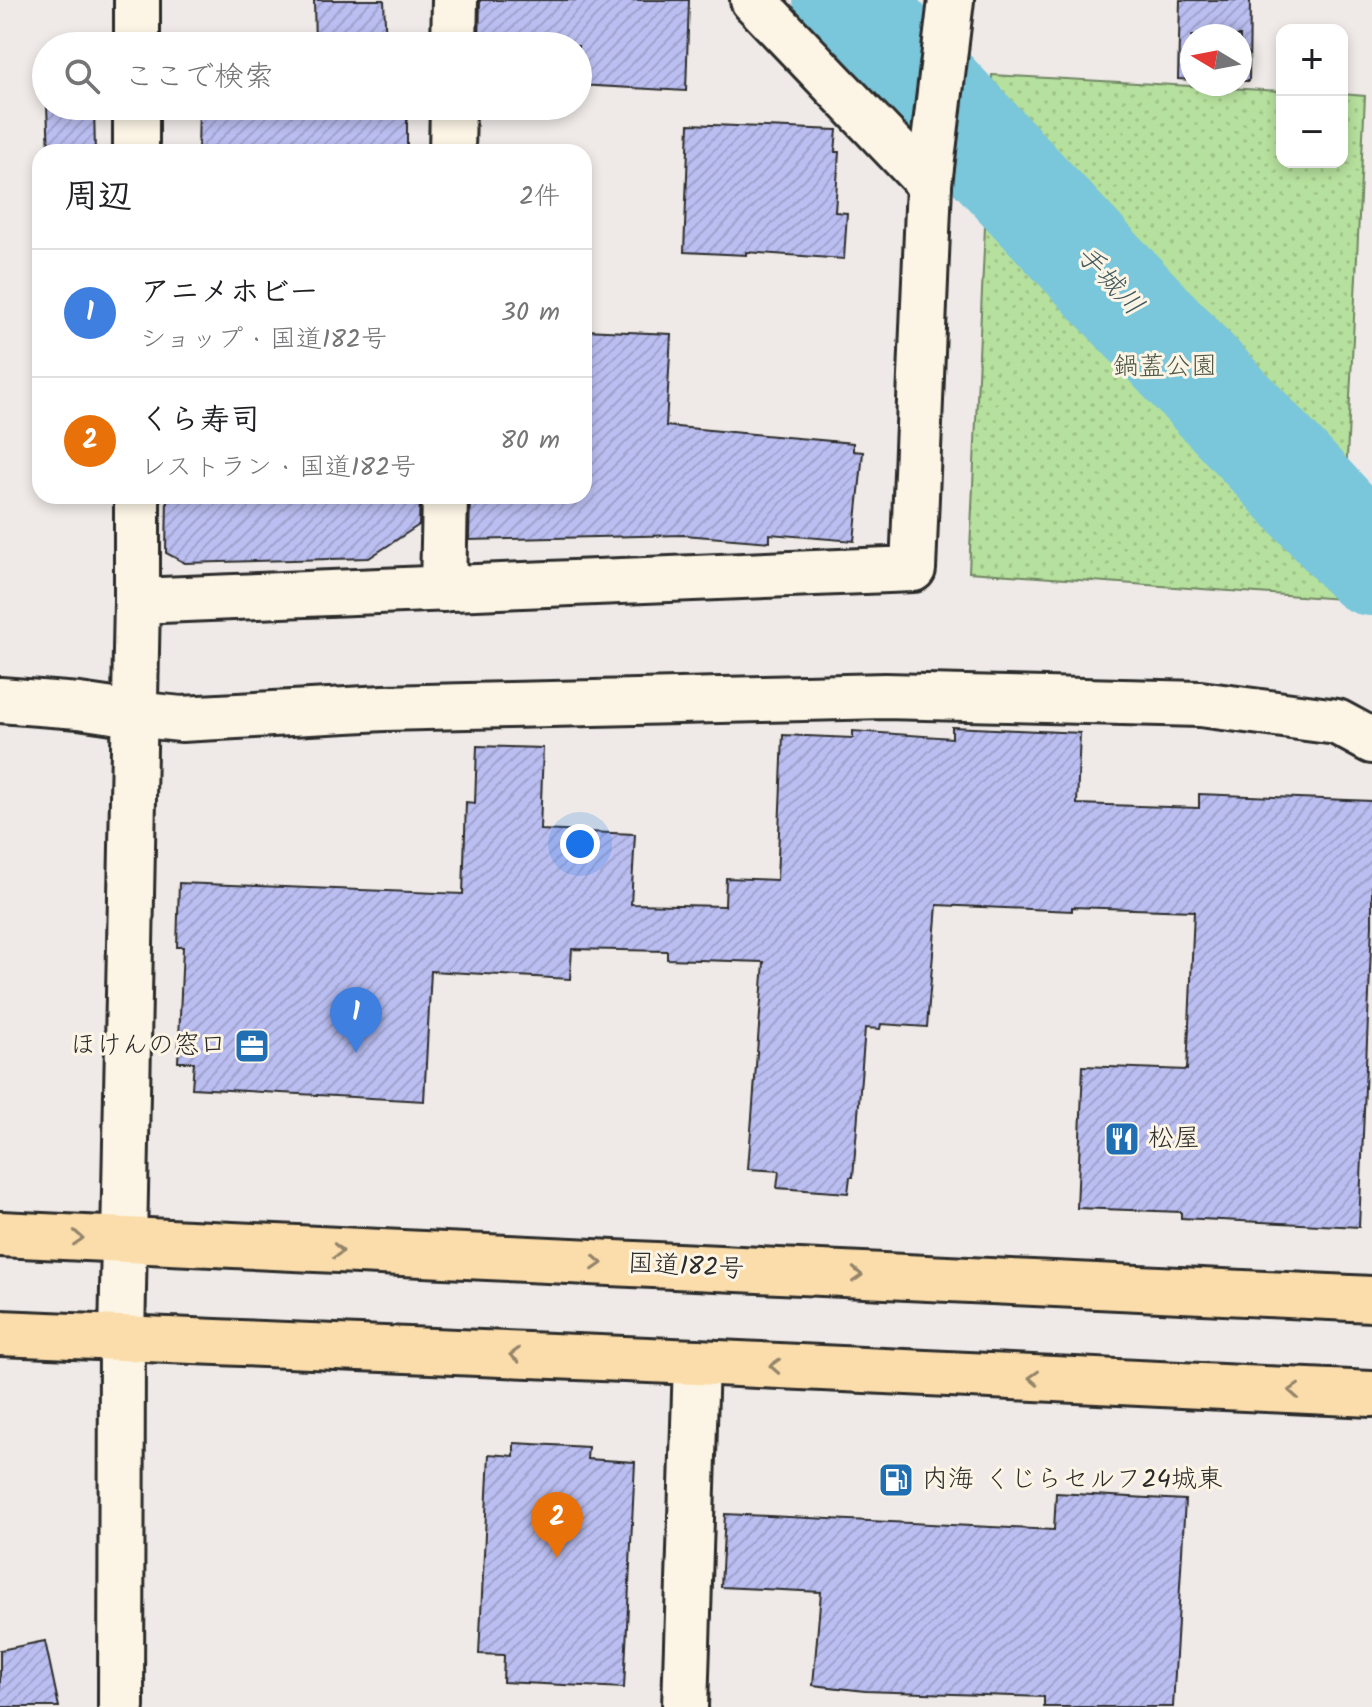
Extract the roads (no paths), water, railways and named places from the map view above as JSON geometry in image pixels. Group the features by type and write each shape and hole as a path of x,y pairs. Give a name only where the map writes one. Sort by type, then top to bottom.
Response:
{"highway":[{"name":"国道182号","path":"0,1234 1372,1299"},
{"path":"0,1333 1372,1394"}],"street":[{"path":"137,0 137,32"},
{"path":"454,32 455,0"},
{"path":"753,0 931,171"},
{"path":"137,601 913,569 931,171 951,0"},
{"path":"136,120 136,144"},
{"path":"452,144 453,120"},
{"path":"121,1707 122,1339 137,504"},
{"path":"443,589 445,504"},
{"path":"0,700 181,719 384,708 885,696 1200,704 1337,722 1372,741"},
{"path":"685,1707 696,1362"}],"waterway":[{"name":"手城川","path":"846,0 1372,563"}],"place":[{"name":"ほけんの窓口","path":"252,1046"},
{"name":"アニメホビー","path":"356,1053"},
{"name":"松屋","path":"1122,1139"},
{"name":"内海 くじらセルフ24城東","path":"896,1480"},
{"name":"くら寿司","path":"557,1558"}],"park label":[{"name":"鍋蓋公園","path":"1165,367"}]}
